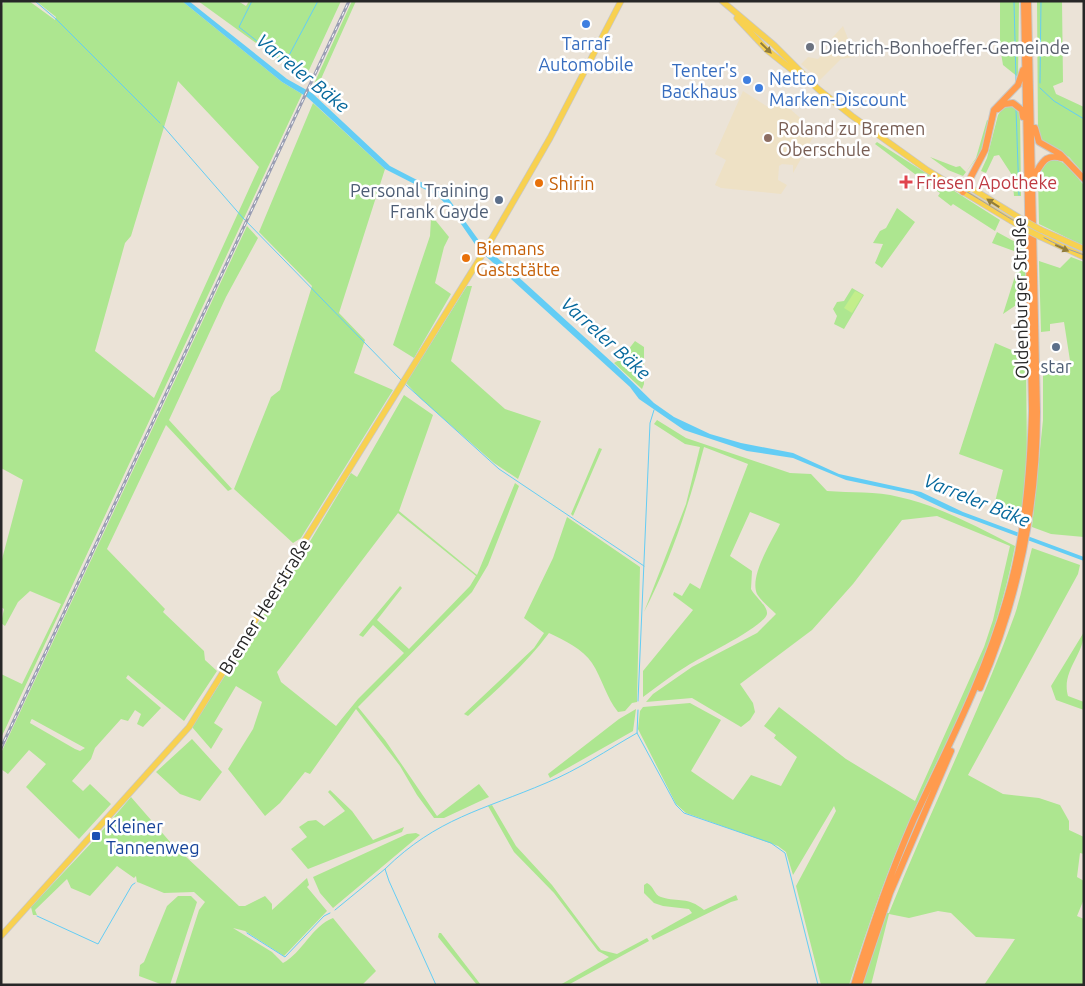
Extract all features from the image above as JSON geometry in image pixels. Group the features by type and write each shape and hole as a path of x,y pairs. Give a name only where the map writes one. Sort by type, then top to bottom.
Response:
{"highway":[{"name":"Oldenburger Straße","path":"1024,1 1032,411 1026,524"},
{"name":"Oldenburger Straße","path":"1022,547 1035,468 1037,426 1028,1"},
{"path":"963,192 987,145 997,106 1018,85 1025,66"},
{"path":"994,113 1004,104 1017,104 1022,110 1026,137"},
{"path":"1031,109 1039,142 1066,159 1084,179"},
{"path":"1032,179 1040,164 1046,158 1056,156 1066,159"},
{"path":"854,985 894,869 969,703 996,633 1022,547"},
{"path":"859,985 887,901 909,846 996,649 1015,590 1022,547"}],"main road":[{"name":"Bremer Heerstraße","path":"1,936 189,727 488,247 550,138 621,1"},
{"path":"722,1 774,44 818,89 890,144 963,192 1023,228 1084,257"},
{"path":"963,192 970,188 1041,230 1084,249"}],"shaded area":[{"path":"843,26 855,57 841,59 820,80 801,64 808,57 818,59 832,44 832,38"},
{"name":"Roland zu Bremen Oberschule","path":"743,91 771,109 780,100 816,132 793,173 793,165 782,164 779,166 778,180 787,185 781,194 721,188 715,185 726,160 715,154"}],"green space":[{"path":"4,1 29,1 55,20 56,17 36,1 182,1 282,82 302,94 1,738 1,674 22,684 61,604 30,591 18,602 5,626 1,623 4,609 1,607 1,563 23,480 1,468 1,9","holes":["178,81 259,167 154,398 95,351 125,243 131,236"]},
{"path":"198,1 238,1 246,6 249,1 341,1 304,81 296,72"},
{"path":"352,1 356,1 316,90 313,86"},
{"path":"1000,1 1019,1 1018,77 1003,65 1000,47"},
{"path":"1037,1 1062,1 1063,82 1053,86 1056,94 1084,107 1084,174 1069,157 1042,141 1038,134"},
{"path":"313,103 385,169 339,313 365,340 354,373 393,390 301,538 293,543 234,489 271,397 280,390 312,286 259,232"},
{"path":"1009,105 1015,107 1020,112 1021,196 1014,196 1012,175 999,155 994,156 986,173 981,171 987,158 998,115 1002,109"},
{"path":"987,120 989,121 982,151 963,176 948,170 930,157 956,167 960,166 966,172 976,158"},
{"path":"877,142 1000,220 995,231 953,204 951,206 938,196 940,193 875,144"},
{"path":"1049,159 1065,164 1084,185 1084,246 1039,224 1038,172"},
{"path":"897,208 915,222 882,268 875,263 883,244 873,243 880,231 886,228"},
{"path":"431,218 436,221 449,237 444,247 435,283 451,294 414,358 393,345 430,236"},
{"path":"247,226 258,238 226,297 169,420 232,489 228,491 166,425 107,549 165,609 163,612 204,651 205,660 217,671 184,721 128,675 126,678 161,708 143,727 137,724 141,714 135,710 128,721 121,719 95,748 91,759 72,781 83,791 90,784 111,804 79,839 26,787 46,764 29,750 8,774 1,769 1,753","holes":["32,719 85,748 80,751 75,749 30,723"]},
{"path":"997,232 1026,248 1025,299 1003,314 1022,254 992,243"},
{"path":"1071,257 1084,262 1084,537 1051,534 1032,527 1043,420 1043,375 1051,368 1071,367 1064,322 1050,324 1050,331 1041,332 1039,261 1060,268"},
{"path":"467,286 472,286 451,361 505,409 541,421 518,479 494,463 421,399 406,383"},
{"path":"852,288 864,295 844,329 834,324 837,316 833,309 837,302 844,301"},
{"path":"855,291 863,295 852,313 844,308"},
{"path":"635,341 644,347 644,384 642,389 614,363 621,359"},
{"path":"995,343 1026,356 1027,464 1021,521 1009,513 1009,510 994,506 1003,470 959,454"},
{"path":"404,395 433,415 399,511 477,575 515,483 519,486 488,565 472,592 358,707 385,740 437,816 479,784 489,797 444,818 434,818 417,795 400,766 356,709 310,774 305,772 280,803 265,816 228,769 253,729 262,702 236,686 214,723 223,729 211,749 192,727 294,568 351,473 357,477","holes":["398,513 476,576 470,586 409,649 377,620 402,588 400,586 359,635 363,637 373,625 404,653 358,699 336,726 281,682 277,672"]},
{"path":"657,420 686,438 790,473 811,474 827,491 890,495 914,501 959,518 1015,546 996,623 983,660 968,697 898,848 872,916 849,985 821,985 796,886 836,811 834,806 793,875 786,852 778,846 686,813 676,804 638,729 640,711 643,707 690,703 721,720 691,771 733,800 751,775 781,786 797,757 774,738 776,735 764,726 779,707 846,759 915,801 984,647 993,620 1010,546 937,516 902,520 853,584 812,630 740,684 753,703 755,712 750,720 741,727 692,698 646,702 653,694 692,667 757,633 776,614 759,597 755,587 762,559 780,524 750,512 730,556 752,571 751,589 767,611 763,620 744,634 681,669 643,697 643,671 693,610 673,595 674,592 682,596 690,583 700,589 748,464 704,447 678,531 663,572 644,612 686,504 700,447 685,444 654,424"},
{"path":"599,448 602,449 573,516 571,514"},
{"path":"567,517 640,567 637,702 632,703 625,711 618,712 595,669 584,653 549,633 521,666 468,716 464,714 534,648 544,633 524,618 553,558"},
{"path":"1032,548 1080,565 1078,574 968,775 1003,794 1039,798 1060,805 1069,821 1069,830 1084,837 1084,854 1080,853 1077,877 1084,881 1084,899 1077,916 1084,919 1084,985 984,985 1015,939 976,937 951,913 938,911 909,918 889,914 871,985 862,985 885,913 889,913 1001,652 1015,614"},
{"path":"1084,632 1081,648 1070,671 1067,687 1068,696 1084,702 1084,710 1056,700 1051,686"},
{"path":"636,709 633,731 550,778 548,774 619,719"},
{"path":"192,739 222,772 200,801 180,794 156,772"},
{"path":"330,790 352,811 373,840 404,827 402,832 308,869 291,849 307,837 299,827 308,821 316,820 324,826 345,811 328,792"},
{"path":"131,797 171,843 239,906 245,906 265,896 272,904 272,910 307,878 309,885 307,887 327,911 284,956 245,931 233,928 272,952 283,963 296,953 319,927 333,918 376,971 362,985 175,985 199,910 205,902 194,892 164,893 137,882 136,876 134,878 117,866 90,896 71,888 67,879 35,910 37,915 33,915 31,907 95,839"},
{"path":"492,805 516,846 552,885 601,950 617,954 647,938 649,941 568,985 560,985 609,957 598,951 554,893 514,852 488,806"},
{"path":"416,833 420,835 333,908 320,893 313,877 407,834"},
{"path":"647,883 659,896 688,901 704,910 736,895 738,900 653,940 651,936 692,913 689,909 654,903 644,893 644,885"},
{"path":"178,896 191,896 197,902 170,985 163,985 139,976 140,965 144,962 167,906"},
{"path":"439,933 441,933 481,985 477,985 438,937"}],"water":[{"path":"182,1 189,1 287,79 312,93 390,166 446,195 480,242 654,403 674,417 710,434 741,443 793,453 839,474 921,492 963,512 1084,557 1084,561 949,511 913,494 846,480 793,458 747,451 684,430 639,399 630,387 479,250 452,211 438,196 385,169 307,97 282,82"}],"waterway":[{"path":"35,1 56,19 160,123"},
{"name":"Varreler Bäke","path":"252,1 239,27 285,63 318,1"},
{"path":"1014,1 1016,81"},
{"path":"1040,83 1041,1"},
{"path":"1040,88 1054,101 1084,119"},
{"path":"1016,109 1019,195"},
{"path":"163,126 243,218 402,381"},
{"path":"405,384 499,469 644,566"},
{"path":"638,701 650,423 654,410"},
{"path":"638,710 637,733 676,805 684,813 771,843 785,853 818,985"},
{"path":"436,985 385,869 404,852 442,826 558,778 637,733"},
{"path":"335,910 385,869"},
{"path":"37,916 98,944 132,885 135,883"},
{"path":"247,933 285,957 324,916 330,913"}],"tram line":[{"path":"964,190 1037,234 1084,255"}],"railway":[{"path":"1,748 349,1"}],"place":[{"name":"Tarraf Automobile","path":"586,24"},
{"name":"Dietrich-Bonhoeffer-Gemeinde","path":"810,47"},
{"name":"Tenter's Backhaus","path":"747,80"},
{"name":"Netto Marken-Discount","path":"759,88"},
{"name":"Roland zu Bremen Oberschule","path":"768,138"},
{"name":"Friesen Apotheke","path":"906,182"},
{"name":"Shirin","path":"539,183"},
{"name":"Personal Training Frank Gayde","path":"499,200"},
{"name":"Biemans Gaststätte","path":"466,258"},
{"name":"star","path":"1056,347"},
{"name":"Kleiner Tannenweg","path":"96,836"}]}
